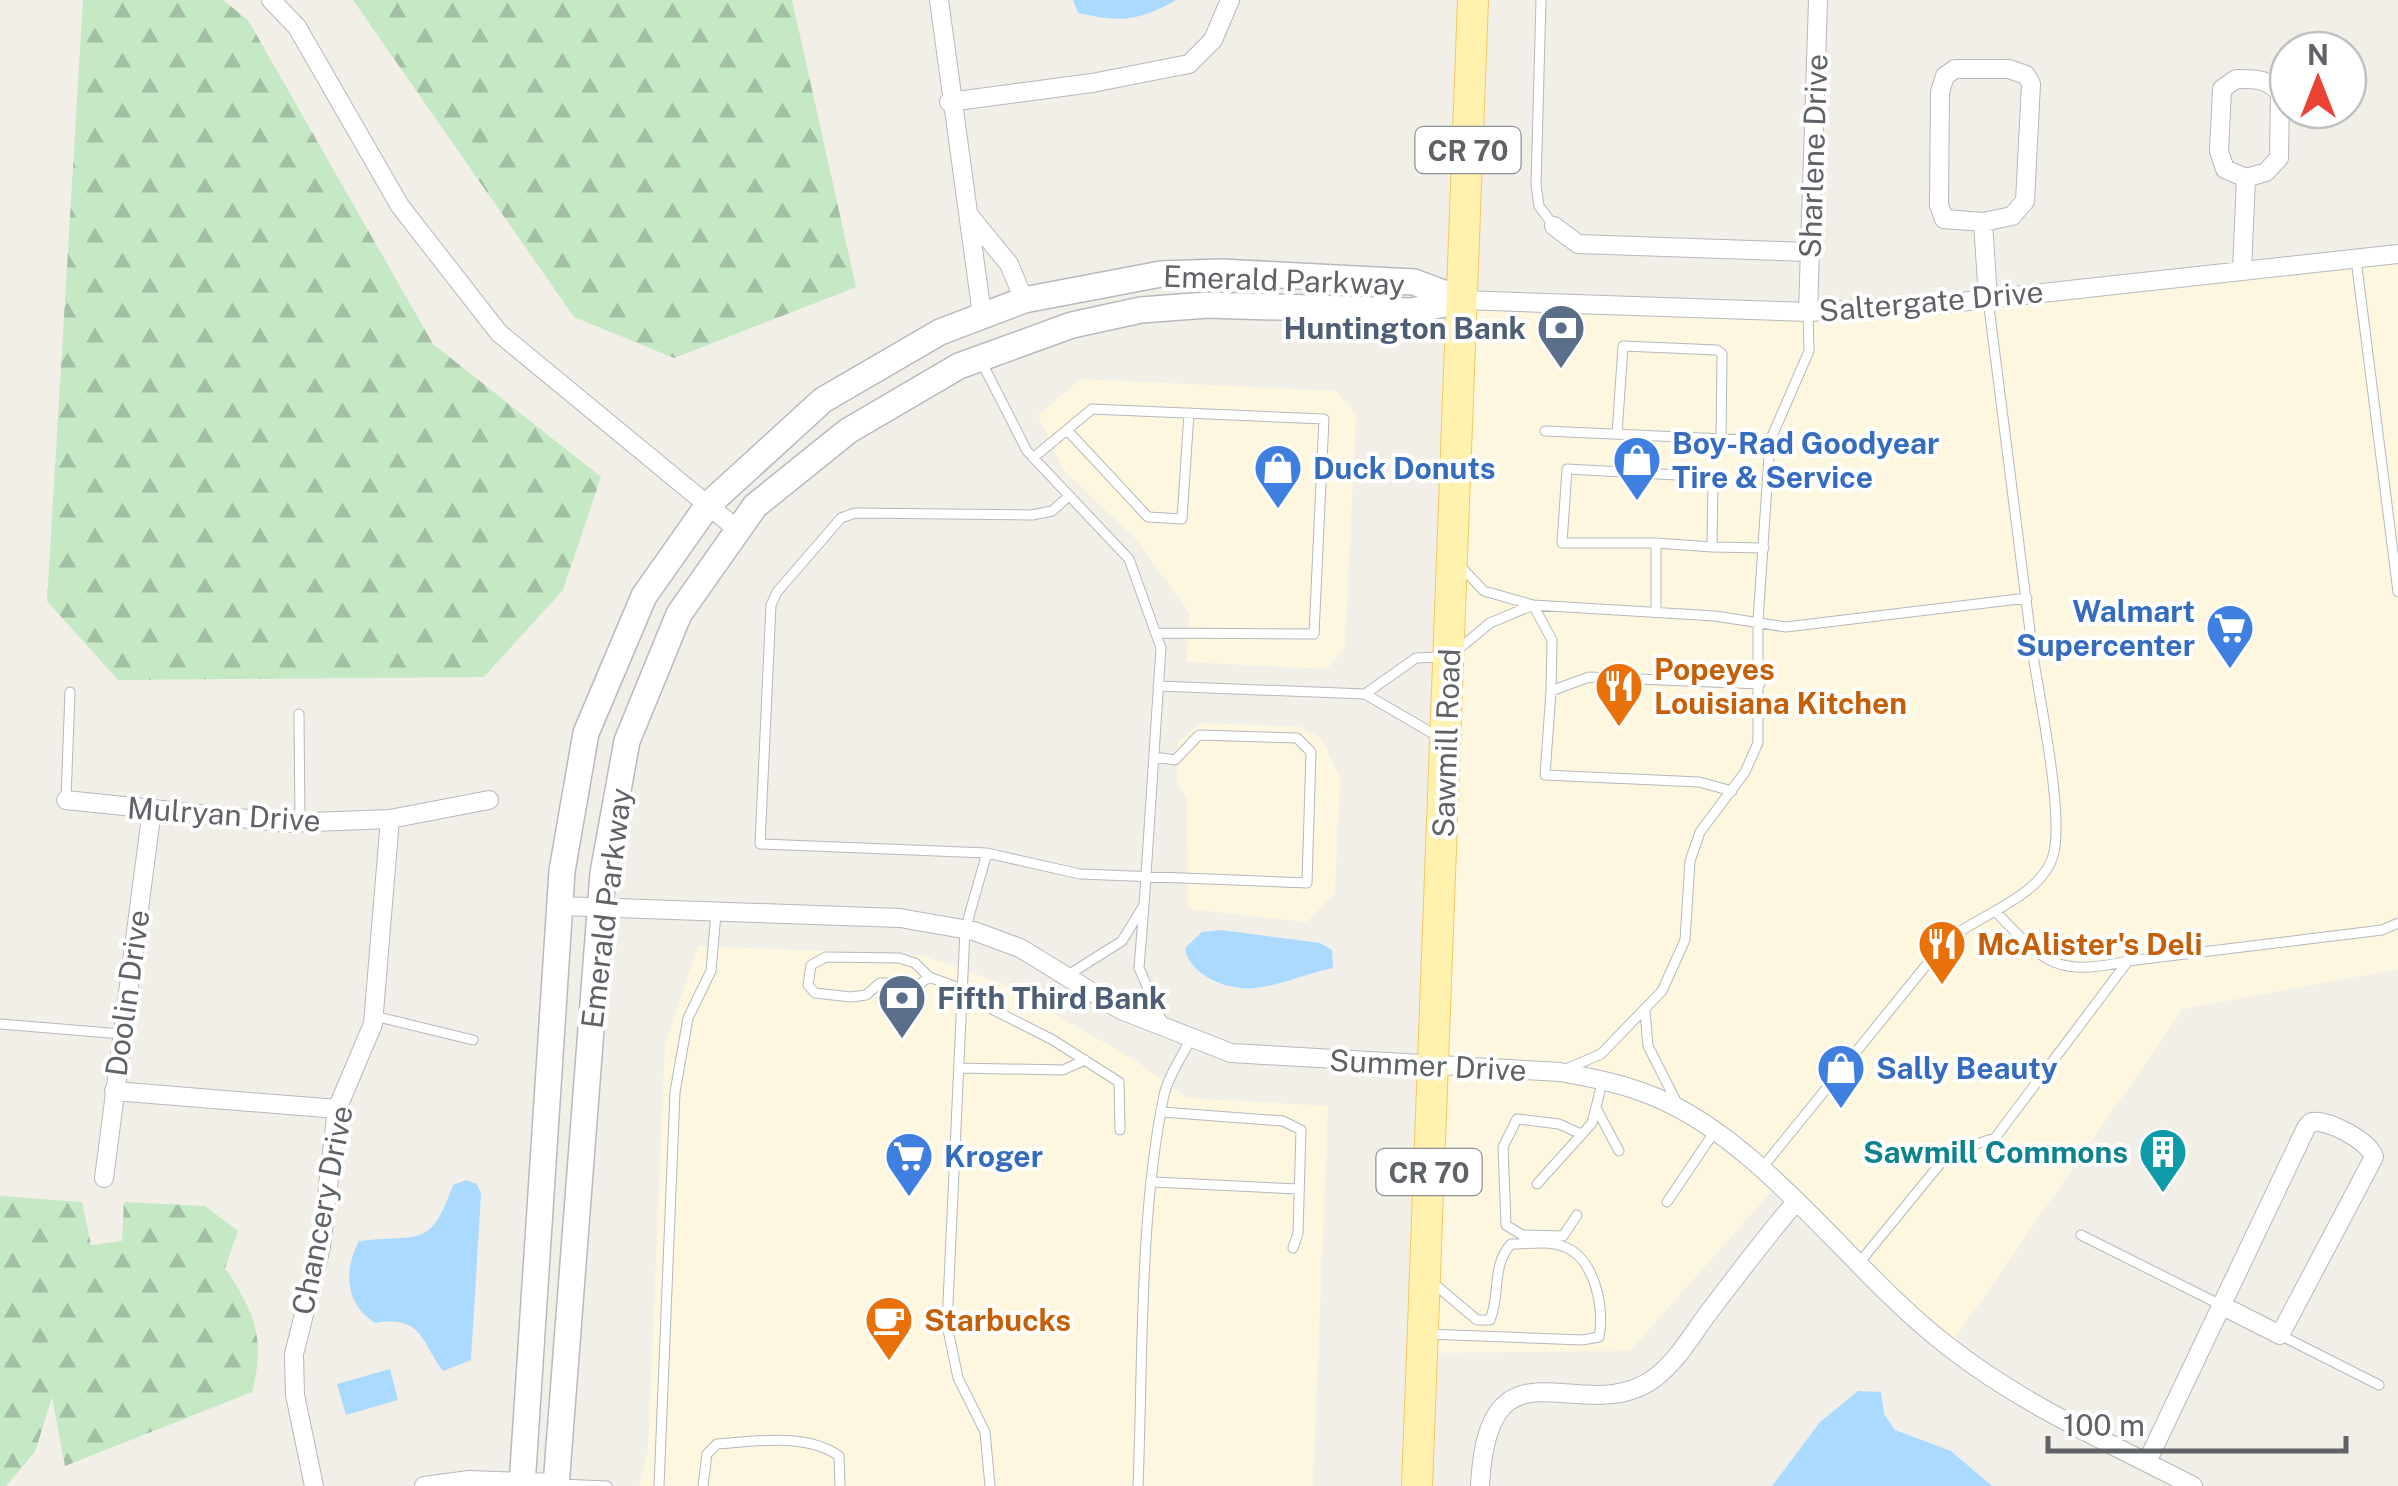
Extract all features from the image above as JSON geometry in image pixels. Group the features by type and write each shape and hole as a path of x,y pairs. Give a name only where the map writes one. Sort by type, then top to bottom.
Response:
{"main road":[{"name":"Sawmill Road","path":"1416,1486 1473,0"},
{"name":"Emerald Parkway","path":"522,1483 560,906 586,733 644,596 708,505 824,400 940,332 1024,300 1161,274 1222,272 1414,282 1462,300"},
{"name":"Emerald Parkway","path":"556,1485 600,909 627,741 679,614 755,506 848,431 958,366 1072,325 1141,310 1207,305 1412,311 1462,300"}],"street":[{"path":"271,0 297,27 400,206 499,333 738,530"},
{"path":"938,0 949,102 982,315"},
{"path":"949,102 1111,80 1189,64 1213,40 1230,0"},
{"name":"Sharlene Drive","path":"1808,312 1818,0"},
{"path":"1955,69 2009,69 2026,75 2031,84 2025,202 2012,216 1983,222 1954,223 1944,219 1939,206 1940,92 1946,76 1955,69"},
{"path":"2258,78 2280,93 2279,158 2266,172 2246,178 2225,168 2219,151 2222,89 2236,79 2258,78"},
{"path":"2242,271 2246,178"},
{"path":"968,214 1009,264 1024,300"},
{"path":"1983,222 1988,298"},
{"path":"1554,226 1578,244 1809,252"},
{"name":"Saltergate Drive","path":"1462,300 1808,312 1988,298 2398,254"},
{"name":"Mulryan Drive","path":"66,800 300,823 390,819 489,800"},
{"name":"Doolin Drive","path":"104,1178 152,809"},
{"name":"Chancery Drive","path":"314,1486 296,1396 294,1354 321,1248 338,1109 374,1016 390,819"},
{"name":"Summer Drive","path":"560,906 900,918 965,930 1020,948 1121,1010 1231,1053 1560,1072 1603,1080 1681,1110 1715,1131 1948,1347 2028,1402 2187,1485"},
{"path":"114,1090 338,1109"},
{"path":"2146,1462 2310,1122 2324,1122 2370,1147 2374,1158 2280,1335 2223,1306"},
{"path":"1480,1486 1482,1442 1488,1426 1502,1409 1531,1391 1623,1392 1658,1376 1795,1203"},
{"path":"424,1486 468,1480 556,1485"}],"lane":[{"path":"1541,0 1536,185 1540,206 1554,226"},
{"path":"2356,259 2398,592"},
{"path":"1760,1170 1946,942 1968,922 1996,912 2041,878 2054,852 2048,758 1988,298"},
{"path":"1560,1072 1601,1054 1662,991 1686,940 1690,860 1700,832 1732,791 1758,742 1758,621 1770,441 1808,351 1808,312"},
{"path":"1617,434 1623,346 1722,354 1721,439"},
{"path":"980,358 1034,458 1129,559 1161,648 1140,968 1166,1030"},
{"path":"1034,458 1092,409 1324,419 1314,634 1156,633"},
{"path":"1066,430 1148,516 1182,519 1188,413"},
{"path":"1545,431 1770,441"},
{"path":"1712,547 1714,477 1567,470 1562,542 1656,543 1712,547 1764,548"},
{"path":"1070,496 1052,511 1032,515 855,513 841,518 771,606 760,844 987,853 1080,874 1307,883 1311,752 1297,738 1199,735 1175,760 1154,757"},
{"path":"1656,543 1656,612"},
{"path":"1452,558 1484,591 1533,605 1656,612 1786,627 2027,598"},
{"path":"1365,694 1416,658 1448,657 1490,623 1533,605"},
{"path":"1533,605 1552,640 1545,774 1699,782 1732,791"},
{"path":"1550,691 1589,677 1760,684"},
{"path":"1158,686 1365,694 1446,740"},
{"name":"Mulryan Drive","path":"66,800 70,692"},
{"path":"299,714 300,823"},
{"path":"987,853 965,930 948,1324 958,1378 985,1432 990,1486"},
{"path":"1068,975 1122,941 1144,905"},
{"path":"1996,912 2034,954 2055,965 2087,970 2128,961 2382,930 2398,923"},
{"path":"659,1486 675,1092 688,1018 711,971 716,913"},
{"path":"929,977 920,984 880,984 866,995 851,997 815,993 808,985 811,965 826,957 899,958 915,964 929,977 962,991 1119,1082 1120,1130"},
{"path":"1857,1265 1949,1153 1995,1138 2128,961"},
{"path":"1645,1010 1648,1046 1656,1069 1681,1110"},
{"path":"374,1016 473,1040"},
{"path":"0,1024 122,1034"},
{"path":"1138,1486 1154,1182 1162,1112 1165,1091 1190,1040"},
{"path":"959,1068 1063,1070 1085,1060"},
{"path":"1537,1184 1592,1123 1603,1080"},
{"path":"1596,1108 1619,1151"},
{"path":"1162,1112 1283,1121 1301,1130 1293,1248"},
{"path":"1576,1215 1564,1236 1522,1235 1506,1225 1503,1147 1517,1119 1546,1120 1581,1134"},
{"path":"1667,1202 1715,1131"},
{"path":"1154,1182 1298,1189"},
{"path":"2081,1235 2223,1306"},
{"path":"1423,1334 1582,1340 1599,1337 1602,1322 1598,1293 1585,1266 1576,1253 1563,1246 1510,1244 1498,1258 1496,1304 1490,1320 1477,1320 1425,1277"},
{"path":"2280,1335 2379,1384"},
{"path":"702,1486 707,1454 718,1444 763,1440 821,1444 839,1456 840,1486"},
{"path":"556,1485 607,1486"}],"shaded area":[{"path":"2398,254 2398,969 2183,1009 1949,1347 1777,1185 1630,1351 1422,1353 1462,300 1808,312"},
{"path":"1080,379 1336,391 1356,414 1345,647 1327,669 1187,662 1189,613 1136,539 1064,471 1038,416"},
{"path":"1200,723 1301,727 1321,738 1340,778 1335,893 1307,922 1188,909 1187,798 1177,782 1178,742"},
{"path":"698,946 920,955 1001,983 1136,1061 1187,1098 1328,1106 1313,1486 639,1486 648,1452 665,1043"}],"green space":[{"path":"83,0 223,0 248,20 433,344 601,477 563,590 484,677 118,680 47,601"},
{"path":"353,0 792,0 856,287 674,358 574,317"},
{"path":"0,1196 82,1202 91,1245 122,1241 124,1202 205,1206 238,1231 225,1268 255,1327 258,1357 252,1392 65,1466 52,1397 35,1452 6,1486 0,1486"}],"water":[{"path":"1073,0 1176,0 1151,13 1117,19 1078,13"},
{"path":"1221,930 1320,943 1332,950 1333,968 1255,988 1222,984 1202,974 1185,948 1202,932"},
{"path":"466,1180 477,1184 481,1194 471,1360 443,1371 412,1327 403,1323 375,1323 365,1315 353,1296 349,1275 359,1241 410,1237 430,1229 453,1185"},
{"path":"390,1369 398,1400 346,1415 337,1384"},
{"path":"1858,1391 1881,1392 1884,1414 1895,1430 1951,1451 1992,1486 1772,1486 1820,1422"}],"place":[{"name":"Huntington Bank","path":"1561,370"},
{"name":"Boy-Rad Goodyear Tire & Service","path":"1637,502"},
{"name":"Duck Donuts","path":"1278,510"},
{"name":"Walmart Supercenter","path":"2230,670"},
{"name":"Popeyes Louisiana Kitchen","path":"1619,728"},
{"name":"McAlister's Deli","path":"1942,986"},
{"name":"Fifth Third Bank","path":"902,1040"},
{"name":"Sally Beauty","path":"1841,1110"},
{"name":"Sawmill Commons","path":"2163,1194"},
{"name":"Kroger","path":"909,1198"},
{"name":"Starbucks","path":"889,1362"}]}
